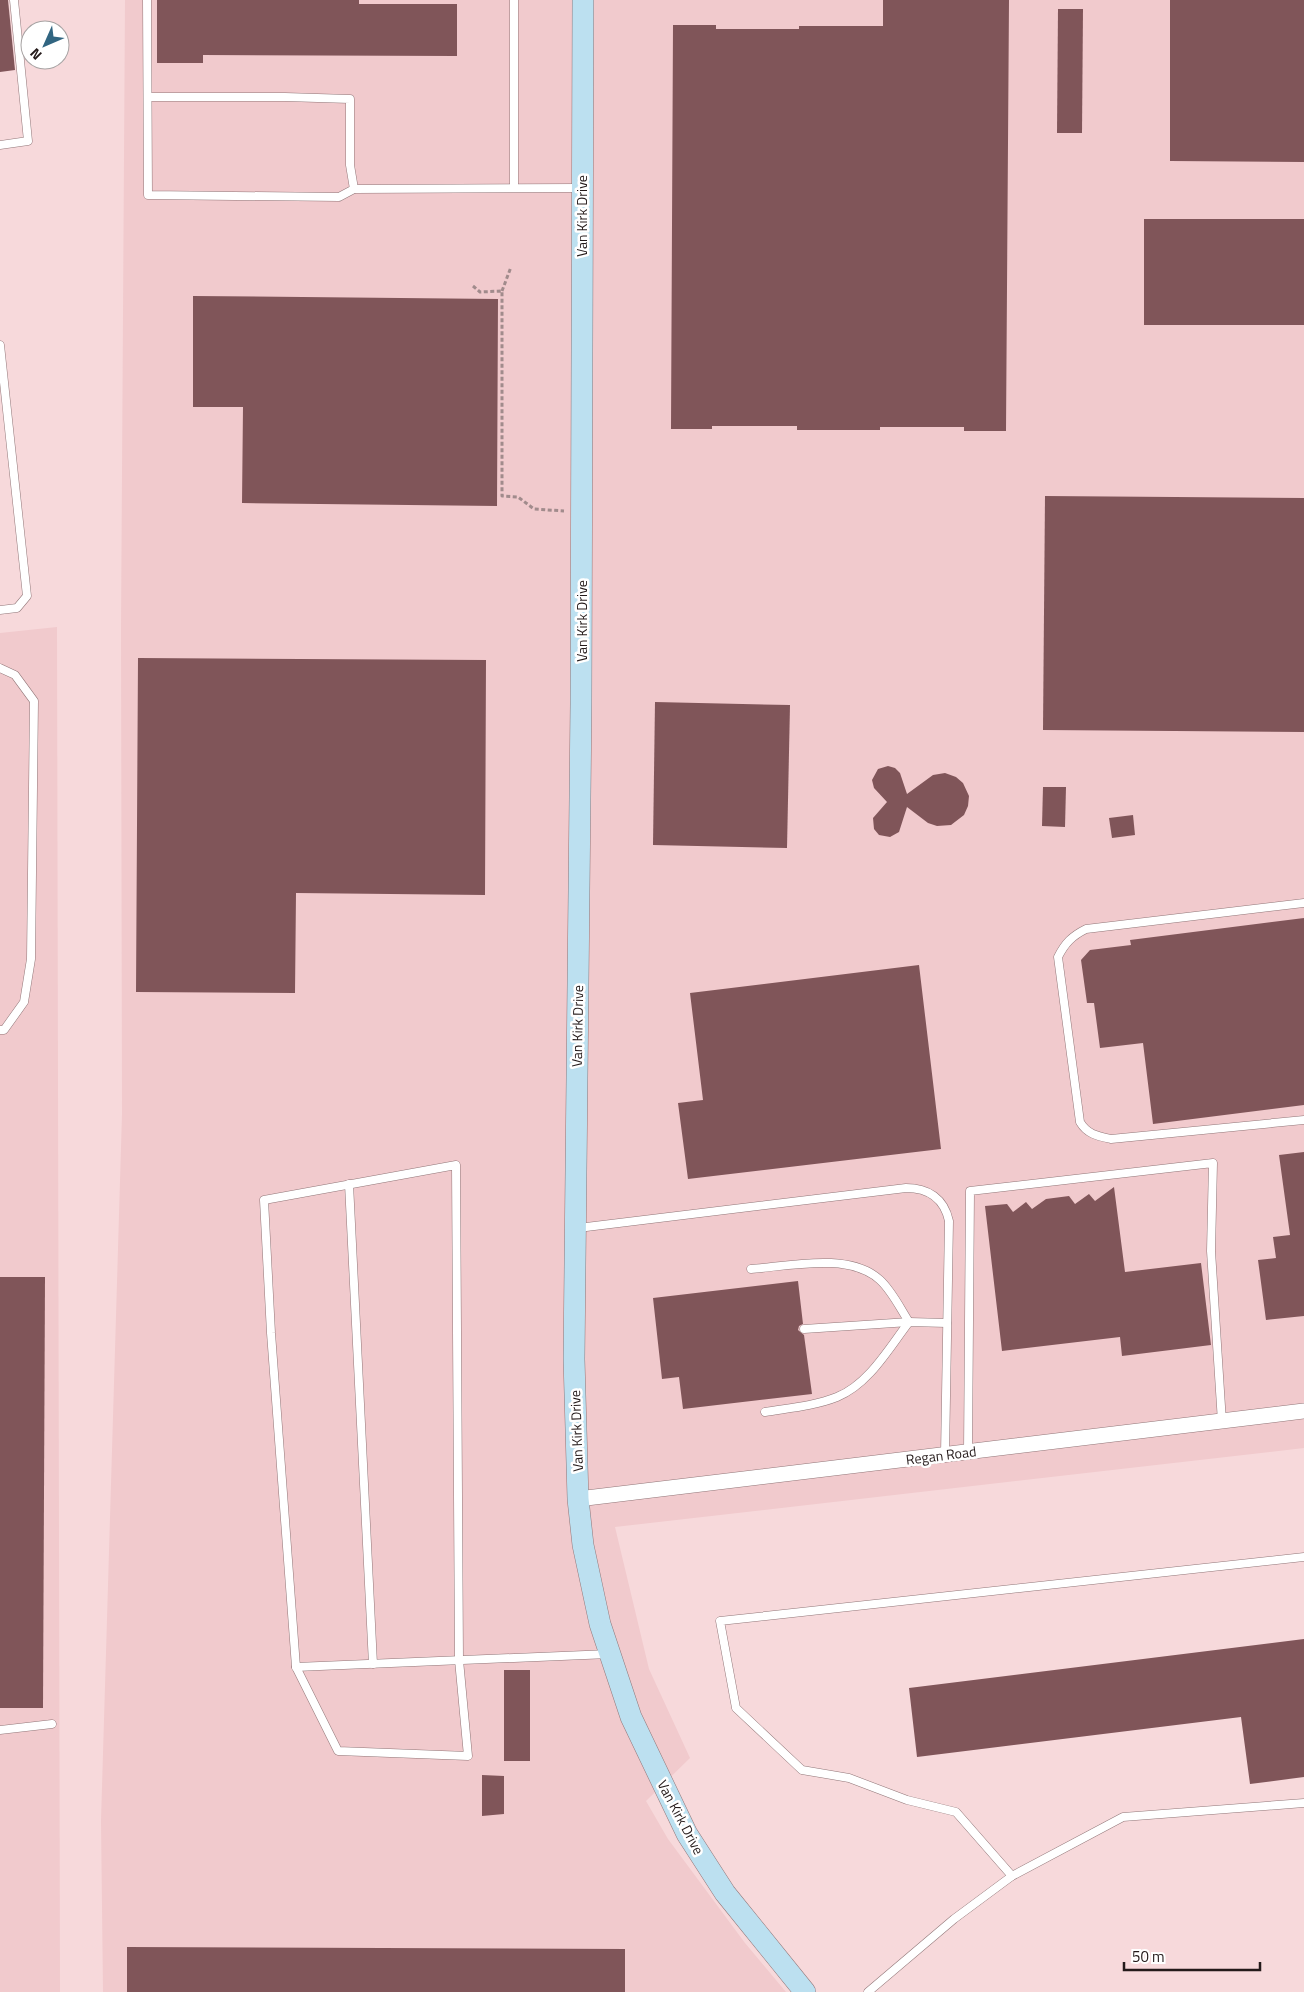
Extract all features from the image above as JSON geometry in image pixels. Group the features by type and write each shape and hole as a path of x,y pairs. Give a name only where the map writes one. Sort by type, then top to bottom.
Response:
{"street":[{"name":"Van Kirk Drive","path":"582,0 582,704 574,1359 578,1499 583,1545 600,1624 631,1717 687,1834 725,1894 805,1992"},
{"name":"Regan Road","path":"578,1499 1304,1411"}],"lane":[{"path":"0,145 28,141 14,0"},
{"path":"147,0 148,194 339,197 354,189 581,188"},
{"path":"514,0 514,187"},
{"path":"148,97 350,99 350,165 354,189"},
{"path":"0,345 27,596 17,608 0,610"},
{"path":"0,668 15,675 34,701 31,959 24,1002 4,1030 0,1030"},
{"path":"1304,903 1086,929 1074,935 1064,945 1058,957 1080,1122 1085,1130 1111,1139 1304,1120"},
{"path":"968,1452 970,1190 1213,1162 1211,1251 1222,1422"},
{"path":"456,1166 459,1660 468,1756 338,1751 296,1667 272,1343 264,1200 349,1184 456,1166"},
{"path":"349,1184 373,1664"},
{"path":"575,1228 896,1189 918,1188 929,1191 940,1200 947,1210 949,1221 946,1455"},
{"path":"751,1269 812,1264 833,1264 861,1268 881,1281 909,1322"},
{"path":"804,1329 909,1322 948,1323"},
{"path":"765,1412 813,1404 848,1391 873,1369 909,1322"},
{"path":"1012,1876 956,1812 907,1800 849,1778 802,1770 736,1708 720,1621 1304,1557"},
{"path":"296,1667 610,1654"},
{"path":"0,1730 52,1724"},
{"path":"868,1992 954,1919 1012,1876 1123,1817 1304,1803"}],"path":[{"path":"511,267 502,292 502,496 518,497 534,509 582,513"},
{"path":"472,286 480,292 502,292"}],"shaded area":[{"path":"125,0 1304,0 1304,1448 615,1527 649,1669 690,1758 646,1801 668,1839 745,1943 786,1992 103,1992 101,1821 122,1114 121,630"},
{"path":"57,627 60,1992 0,1992 0,633"}],"building":[{"path":"0,0 8,0 15,70 0,72"},
{"path":"157,0 359,0 359,4 457,4 457,56 203,55 203,63 157,63"},
{"path":"883,0 1009,0 1006,431 964,431 964,427 880,427 880,430 797,430 797,426 712,426 712,429 671,429 673,25 716,25 716,29 799,29 799,26 883,26"},
{"path":"1170,0 1304,0 1304,162 1170,161"},
{"path":"1058,9 1083,9 1082,133 1057,133"},
{"path":"1144,219 1304,219 1304,325 1144,325"},
{"path":"193,296 498,299 497,506 242,503 243,407 193,407"},
{"path":"1045,496 1304,498 1304,732 1043,730"},
{"path":"138,658 486,660 485,895 296,893 295,993 136,992"},
{"path":"655,702 790,705 787,848 653,845"},
{"path":"888,766 895,768 900,773 907,794 933,775 945,773 956,777 963,783 969,796 968,806 964,815 951,825 937,826 928,823 907,807 899,832 890,837 879,835 874,829 873,818 887,802 874,788 872,780 878,769"},
{"path":"1043,787 1066,787 1065,827 1042,826"},
{"path":"1133,815 1135,835 1112,838 1109,818"},
{"path":"1304,918 1304,1105 1153,1124 1143,1043 1100,1048 1094,1003 1087,1003 1081,960 1090,950 1131,945 1130,940"},
{"path":"919,965 941,1149 688,1179 678,1103 703,1100 690,993"},
{"path":"1304,1152 1304,1316 1266,1320 1258,1260 1276,1258 1273,1237 1290,1235 1279,1155"},
{"path":"1114,1187 1125,1272 1201,1263 1211,1345 1122,1356 1120,1337 1002,1351 985,1206 1007,1204 1013,1212 1026,1202 1032,1209 1046,1199 1069,1196 1075,1204 1089,1194 1095,1201"},
{"path":"0,1277 45,1277 43,1708 0,1708"},
{"path":"798,1281 803,1324 799,1326 798,1330 804,1335 812,1394 683,1409 679,1377 662,1379 653,1298"},
{"path":"1304,1639 1304,1777 1250,1784 1241,1717 917,1757 909,1688"},
{"path":"504,1670 530,1670 530,1761 504,1761"},
{"path":"482,1775 504,1776 504,1814 482,1816"},
{"path":"127,1947 625,1949 625,1992 127,1992"}]}
